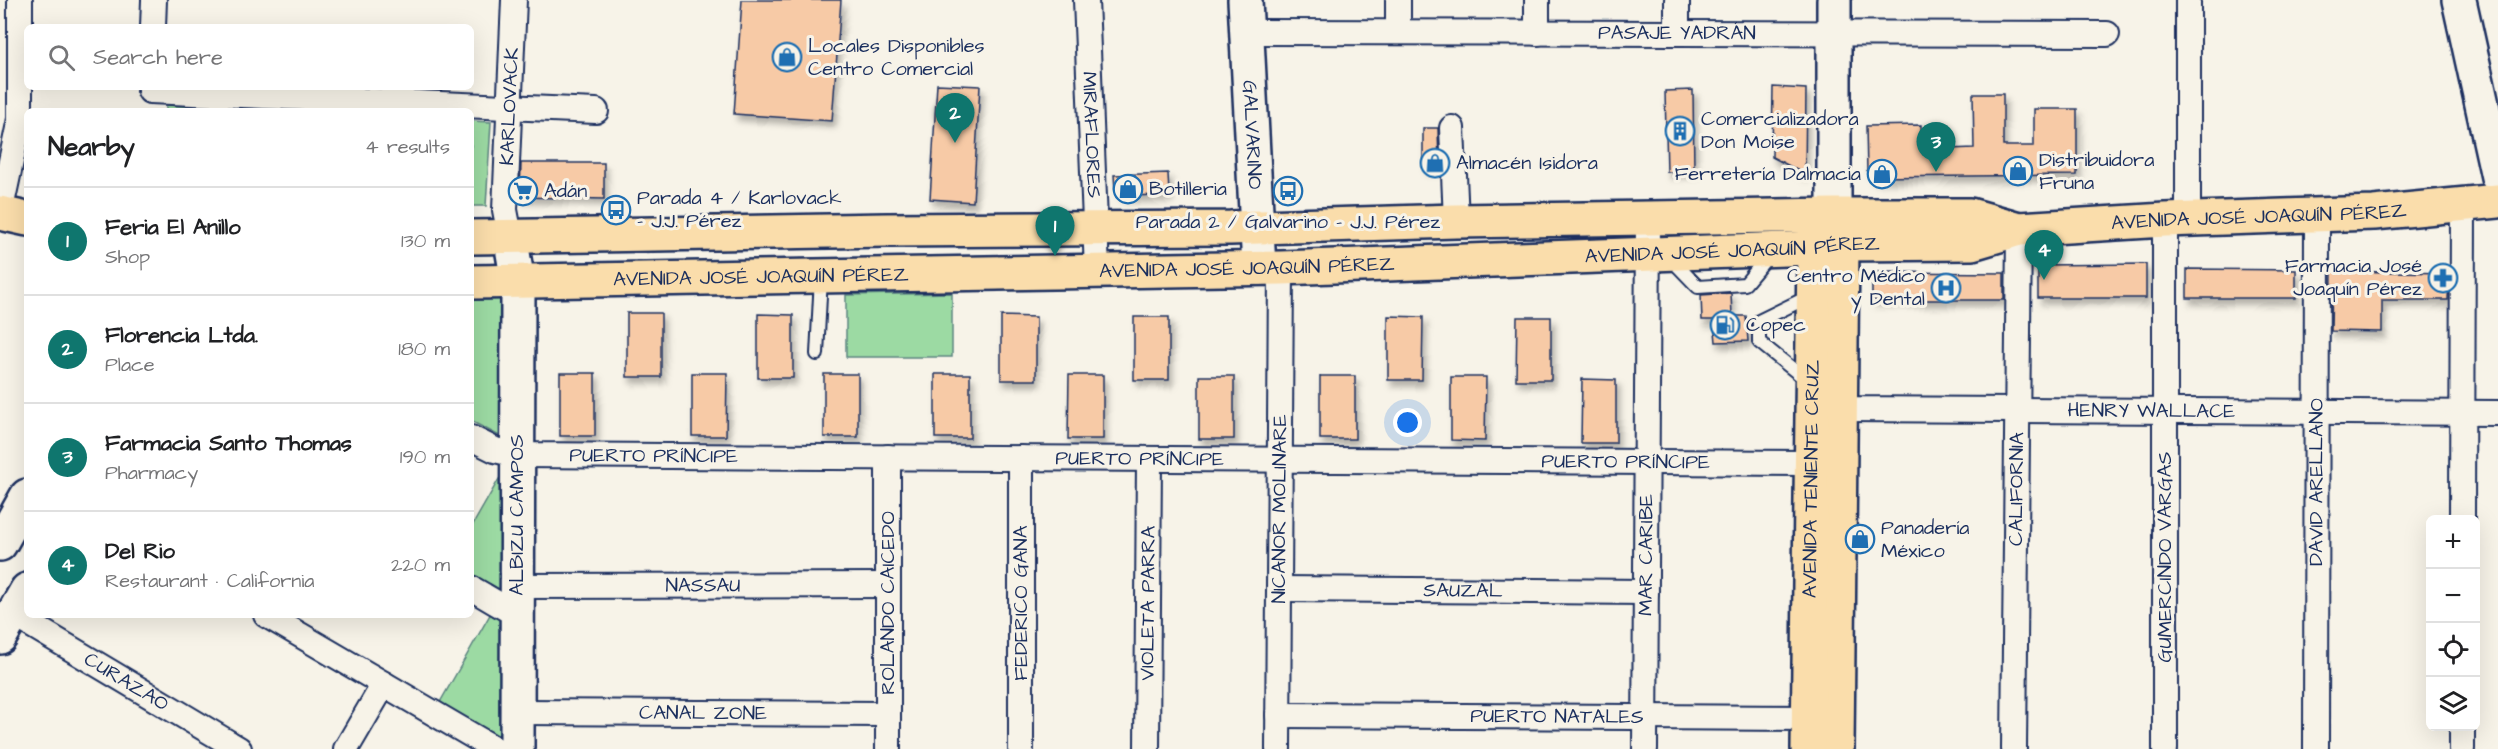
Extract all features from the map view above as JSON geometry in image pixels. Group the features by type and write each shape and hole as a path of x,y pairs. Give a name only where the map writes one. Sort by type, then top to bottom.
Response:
{"main road":[{"name":"AVENIDA JOSÉ JOAQUÍN PÉREZ","path":"474,282 1270,268 1657,254 1774,249 1830,236 1970,215 2019,229 2317,215 2463,206 2498,201"},
{"name":"AVENIDA JOSÉ JOAQUÍN PÉREZ","path":"474,237 1257,227 1648,218 1830,236"},
{"path":"887,230 887,275"},
{"name":"AVENIDA TENIENTE CRUZ","path":"1823,733 1812,463 1813,294 1830,236"},
{"name":"AVENIDA TENIENTE CRUZ","path":"1823,733 1841,409 1830,236"}],"street":[{"path":"16,217 20,119 10,38 20,0"},
{"path":"153,24 154,0"},
{"name":"KARLOVACK","path":"514,0 505,210 518,282"},
{"name":"MIRAFLORES","path":"1086,0 1097,271"},
{"name":"GALVARINO","path":"1245,0 1257,227 1270,268"},
{"path":"1398,0 1398,32"},
{"path":"1536,0 1536,33"},
{"path":"1677,0 1677,33"},
{"name":"AVENIDA TENIENTE CRUZ","path":"1830,236 1834,0"},
{"name":"GUMERCINDO VARGAS","path":"2165,749 2165,413 2188,0"},
{"path":"2458,0 2482,72 2498,177"},
{"name":"PASAJE YADRÁN","path":"1247,32 2107,34"},
{"path":"149,96 596,111"},
{"path":"1452,128 1456,221"},
{"path":"2462,515 2463,206"},
{"name":"DAVID ARELLANO","path":"2316,749 2317,215"},
{"name":"MAR CARIBE","path":"1645,749 1647,462 1657,254 1648,218"},
{"name":"CALIFORNIA","path":"2014,749 2019,229"},
{"name":"NICANOR MOLINARE","path":"1270,268 1280,459 1278,749"},
{"name":"ALBIZU CAMPOS","path":"517,749 518,282"},
{"path":"1813,385 1841,409"},
{"name":"HENRY WALLACE","path":"1841,409 2498,414"},
{"name":"PUERTO PRÍNCIPE","path":"474,440 495,450 517,455 1812,463"},
{"name":"ROLANDO CAICEDO","path":"888,457 888,749"},
{"name":"FEDERICO GANA","path":"1021,458 1021,749"},
{"name":"VIOLETA PARRA","path":"1147,749 1149,459"},
{"path":"0,544 24,501"},
{"name":"NASSAU","path":"517,600 888,585"},
{"path":"474,589 517,600"},
{"name":"SAUZAL","path":"1279,589 1646,591"},
{"name":"CURAZAO","path":"13,614 239,749"},
{"path":"271,618 495,749"},
{"path":"346,749 384,684"},
{"name":"CANAL ZONE","path":"517,712 888,714"},
{"name":"PUERTO NATALES","path":"1278,715 1645,717 1823,733"},
{"path":"2462,731 2462,749"}],"lane":[{"path":"1657,254 1698,286 1719,289 1745,284 1774,249"},
{"path":"817,354 821,276"},
{"path":"1813,294 1759,321 1753,328 1759,342 1813,385"}],"green space":[{"path":"166,105 220,108 166,108"},
{"path":"474,121 491,122 486,206 474,206"},
{"path":"952,293 952,357 846,357 846,295"},
{"path":"504,294 507,440 474,423 474,295"},
{"path":"499,479 503,595 474,580 474,523"},
{"path":"491,613 506,619 503,739 439,704"}],"building":[{"name":"Locales Disponibles Centro Comercial","path":"742,0 841,0 832,121 734,114"},
{"path":"937,84 980,86 973,202 930,199"},
{"path":"1773,87 1806,89 1805,174 1772,157"},
{"name":"Comercializadora Don Moise","path":"1693,90 1694,171 1667,172 1665,91"},
{"path":"1973,94 2003,94 2003,146 2034,146 2034,109 2077,109 2077,175 1871,177 1867,171 1866,126 1921,125 1922,150 1974,148"},
{"path":"1423,128 1438,128 1439,168 1423,168"},
{"path":"521,163 604,163 604,199 520,197"},
{"path":"1168,173 1169,195 1122,196 1115,190 1114,175"},
{"path":"2146,264 2146,298 2038,298 2038,265"},
{"path":"2187,269 2296,270 2296,298 2187,298"},
{"path":"2332,271 2449,273 2448,300 2382,300 2382,332 2331,331"},
{"path":"1872,272 2004,273 2004,300 1872,300"},
{"path":"1731,293 1732,316 1746,316 1748,341 1716,342 1714,320 1702,320 1701,295"},
{"path":"627,313 661,313 661,377 627,377"},
{"path":"758,314 793,315 793,378 758,378"},
{"path":"1001,316 1036,317 1036,380 1001,380"},
{"path":"1388,316 1423,317 1422,380 1388,380"},
{"path":"1134,317 1169,317 1169,380 1134,380"},
{"path":"1517,317 1551,317 1551,380 1516,380"},
{"path":"560,373 595,373 595,436 560,436"},
{"path":"692,373 727,373 726,436 692,436"},
{"path":"824,374 858,374 858,437 824,437"},
{"path":"935,374 970,374 970,438 935,438"},
{"path":"1069,375 1103,375 1103,439 1068,439"},
{"path":"1199,376 1234,376 1234,439 1199,439"},
{"path":"1320,376 1355,376 1355,439 1320,439"},
{"path":"1451,377 1486,377 1485,441 1451,440"},
{"path":"1582,379 1616,380 1616,443 1581,443"}],"place":[{"name":"Locales Disponibles Centro Comercial","path":"787,57"},
{"name":"Comercializadora Don Moise","path":"1680,131"},
{"name":"Florencia Ltda.","path":"955,143"},
{"name":"Almacén Isidora","path":"1435,163"},
{"name":"Distribuidora Fruna","path":"2018,171"},
{"name":"Farmacia Santo Thomas","path":"1936,172"},
{"name":"Ferretería Dalmacia","path":"1882,174"},
{"name":"Botilleria","path":"1128,189"},
{"name":"Adán","path":"523,191"},
{"name":"Parada 2 / Galvarino - J.J. Pérez","path":"1288,191"},
{"name":"Parada 4 / Karlovack - J.J. Pérez","path":"616,210"},
{"name":"Feria El Anillo","path":"1055,256"},
{"name":"Farmacia José Joaquín Pérez","path":"2443,278"},
{"name":"Del Rio","path":"2044,280"},
{"name":"Centro Médico y Dental","path":"1946,288"},
{"name":"Copec","path":"1725,325"},
{"name":"Panadería México","path":"1860,539"}]}
